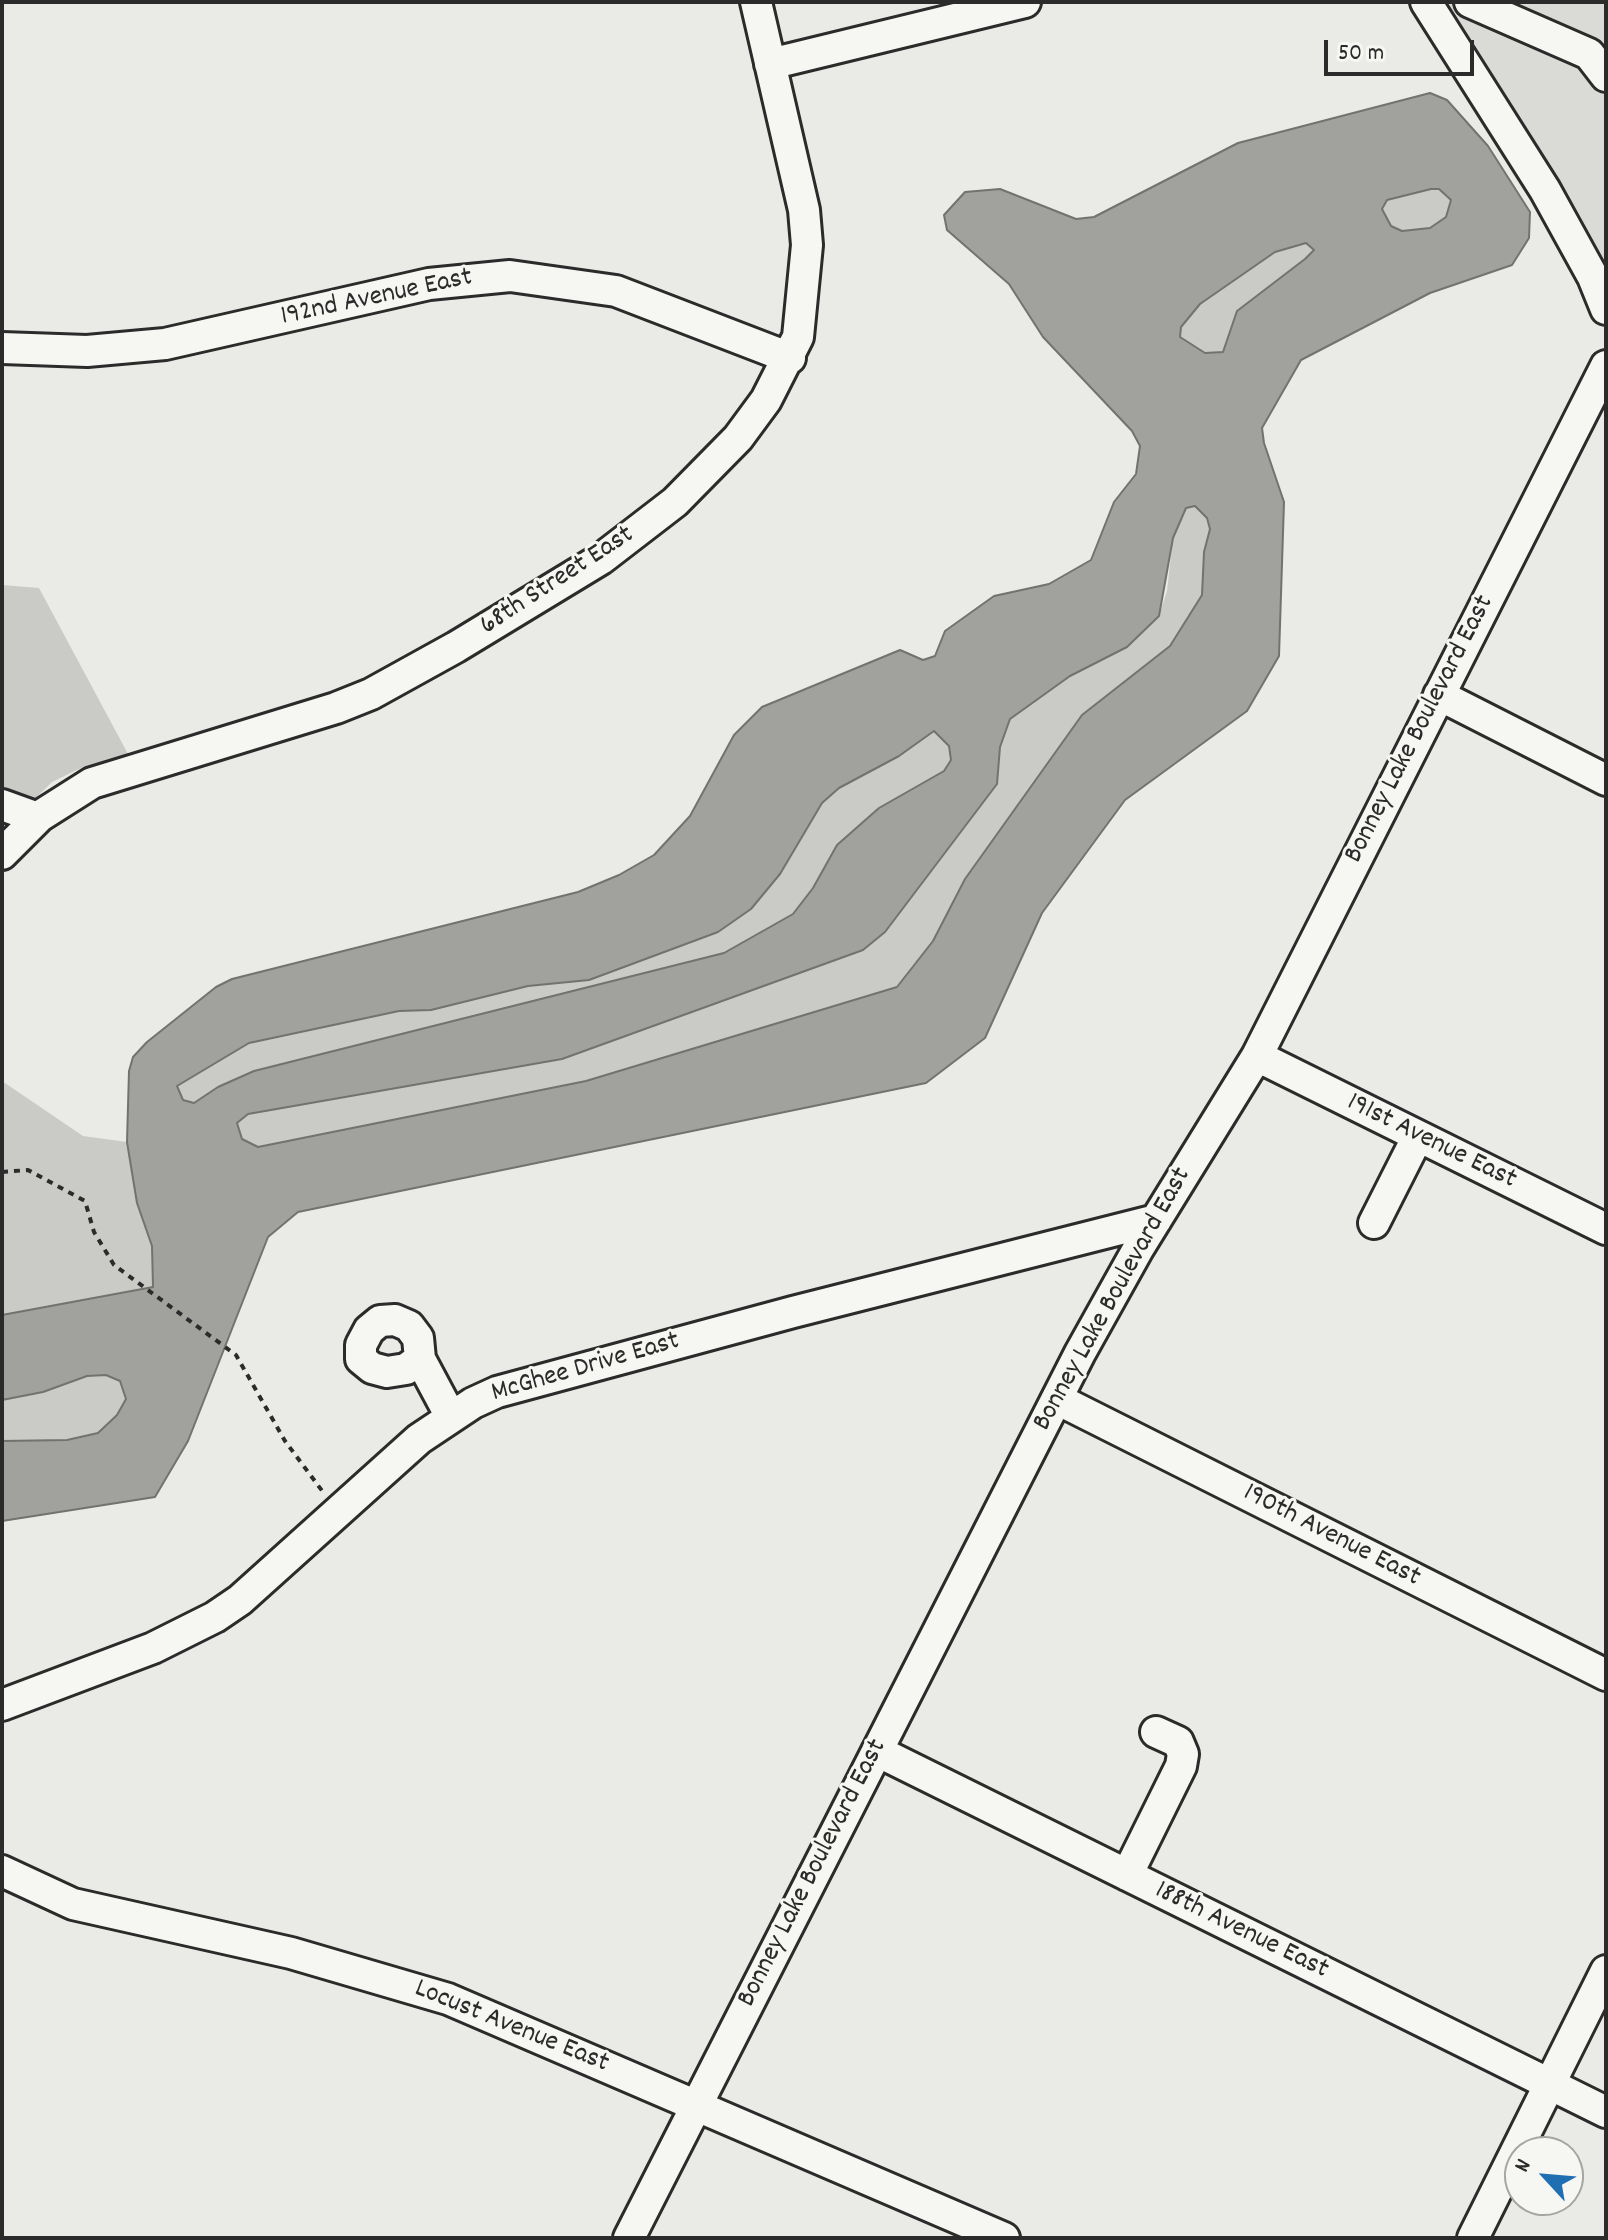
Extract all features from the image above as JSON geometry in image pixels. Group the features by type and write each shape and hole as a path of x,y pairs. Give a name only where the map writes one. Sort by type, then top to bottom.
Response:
{"street":[{"name":"68th Street East","path":"2,854 38,818 70,795 110,776 260,733 371,694 601,559 709,471 766,400 790,358 803,309 807,245 804,210 756,2"},
{"path":"770,64 1025,2"},
{"path":"1470,2 1600,58"},
{"path":"1437,5 1545,190 1593,277 1606,309"},
{"name":"192nd Avenue East","path":"2,348 87,351 165,344 429,284 510,276 616,291 790,358"},
{"name":"Bonney Lake Boulevard East","path":"629,2238 1103,1309 1257,1056 1606,366"},
{"path":"1439,695 1606,780"},
{"path":"2,805 38,818"},
{"name":"191st Avenue East","path":"1257,1056 1606,1229"},
{"path":"1374,1223 1418,1136"},
{"name":"McGhee Drive East","path":"2,1705 153,1648 215,1617 240,1600 419,1439 497,1392 1156,1220"},
{"path":"420,1359 451,1417"},
{"name":"190th Avenue East","path":"1057,1399 1606,1675"},
{"path":"1127,1875 1181,1766 1183,1754 1178,1742 1156,1732"},
{"name":"188th Avenue East","path":"877,1751 1606,2112"},
{"name":"Locust Avenue East","path":"2,1871 73,1904 291,1953 412,1986 530,2033 988,2235"},
{"path":"1473,2238 1606,1971"}],"path":[{"path":"2,1172 28,1170 80,1196 88,1207 102,1249 132,1281 236,1355 285,1441 338,1510"}],"shaded area":[{"path":"1445,2 1606,2 1606,266"},
{"path":"1430,93 1447,100 1488,146 1530,212 1529,238 1512,265 1430,293 1301,360 1262,428 1284,502 1279,656 1247,711 1125,800 1042,913 985,1038 926,1083 298,1212 268,1237 188,1441 155,1497 2,1521 2,1441 67,1440 98,1433 117,1415 126,1399 120,1381 106,1375 87,1376 43,1392 2,1400 2,1315 153,1287 152,1246 137,1203 127,1142 129,1071 133,1057 147,1042 216,987 232,979 578,892 619,875 654,855 690,816 734,735 762,707 900,650 923,660 935,656 945,631 994,596 1049,584 1091,560 1114,502 1136,474 1140,446 1132,431 1043,337 1009,284 947,230 944,215 965,192 1000,189 1076,219 1094,217 1238,143","holes":["1431,189 1439,189 1451,200 1446,217 1430,228 1402,231 1391,226 1382,209 1387,200","1306,243 1314,250 1237,311 1223,352 1205,353 1180,337 1181,327 1200,304 1275,252","1195,506 1207,518 1210,529 1204,552 1202,595 1170,646 1082,715 965,879 933,941 897,987 586,1081 258,1147 242,1139 237,1123 248,1114 562,1059 863,950 885,932 997,784 1000,747 1010,719 1070,676 1127,647 1159,616 1173,538 1186,508","934,731 949,746 951,760 944,771 879,808 837,845 813,888 793,914 724,953 254,1071 218,1087 194,1103 183,1100 177,1086 249,1043 399,1011 431,1010 528,986 589,980 718,932 751,909 780,874 822,803 839,788 899,756"]},
{"path":"1439,189 1451,200 1446,217 1430,228 1402,231 1391,226 1382,209 1387,200"},
{"path":"1306,243 1314,249 1305,259 1237,310 1223,352 1205,353 1180,337 1181,327 1200,304 1275,252"},
{"path":"1195,506 1207,518 1210,529 1204,552 1202,595 1170,646 1082,716 965,879 933,941 897,987 586,1081 258,1147 242,1140 237,1122 248,1114 863,950 885,932 997,784 1000,747 1010,719 1070,676 1127,647 1159,616 1167,591 1173,538 1186,508"},
{"path":"2,585 39,588 128,754 83,767 52,782 2,831"},
{"path":"934,731 949,746 951,760 944,771 879,808 837,845 813,888 793,914 724,953 254,1071 218,1087 194,1103 183,1100 176,1086 249,1043 399,1011 431,1010 528,986 589,980 780,874 822,803 839,788 899,756"},
{"path":"2,1081 83,1136 127,1142 137,1203 152,1246 153,1287 2,1315"},
{"path":"106,1375 120,1381 126,1399 117,1415 98,1433 67,1440 2,1441 2,1400 43,1392 87,1376"}]}
